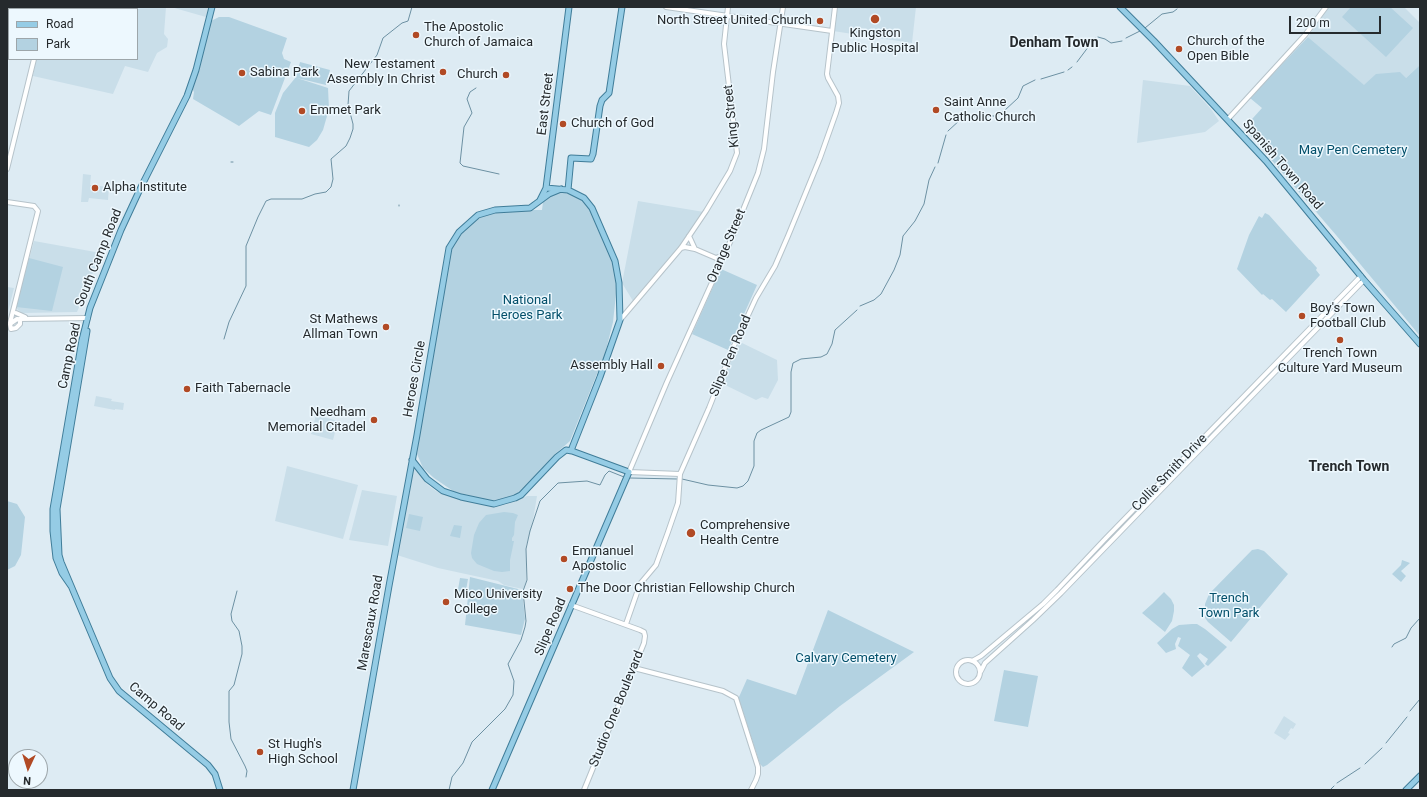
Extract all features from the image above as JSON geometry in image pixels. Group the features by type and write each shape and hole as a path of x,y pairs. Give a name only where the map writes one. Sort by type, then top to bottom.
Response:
{"main road":[{"name":"South Camp Road","path":"88,318 92,301 120,230 187,96 196,70 212,7"},
{"name":"East Street","path":"540,202 546,188 569,7"},
{"path":"568,190 571,158 591,159 593,154 600,106 602,100 609,93 622,7"},
{"name":"Spanish Town Road","path":"1120,7 1154,40 1266,161 1420,344"},
{"path":"546,188 568,190 584,198 592,208 610,247 615,261 619,283 620,320 602,374 573,445 572,451"},
{"name":"Heroes Circle","path":"412,460 449,248 459,232 478,215 495,210 530,208 552,192 561,189"},
{"name":"Camp Road","path":"88,318 86,345 63,463 57,509 59,555 110,678 119,691 208,765 215,774 220,790"},
{"path":"412,460 427,479 442,491 461,497 494,504 521,495 566,450 629,472"},
{"name":"Marescaux Road","path":"353,790 412,460"},
{"name":"Slipe Road","path":"492,790 629,472"},
{"path":"1406,790 1420,776"}],"street":[{"path":"666,7 832,31 835,7"},
{"name":"King Street","path":"620,320 681,248 730,171 737,153 724,44 728,7"},
{"name":"Orange Street","path":"629,472 667,382 728,247 758,173 764,150 773,72 783,7"},
{"path":"1228,119 1305,35 1326,7"},
{"name":"Slipe Pen Road","path":"626,624 640,584 656,565 678,503 680,474 709,408 732,350 756,298 775,266 820,158 838,103 838,96 828,78 827,66 832,31"},
{"path":"7,169 34,60"},
{"path":"7,202 34,206 38,211 15,309 9,327 13,329 19,320"},
{"path":"689,236 695,249"},
{"path":"681,248 685,247 695,249 711,257 720,265"},
{"path":"711,257 719,258 728,247"},
{"name":"Collie Smith Drive","path":"972,661 981,656 1043,604 1106,538 1363,278"},
{"name":"Collie Smith Drive","path":"981,671 985,664 1061,593 1363,278"},
{"path":"15,309 22,316 29,318"},
{"path":"15,309 19,320"},
{"path":"10,324 29,318 88,318"},
{"path":"629,472 680,474"},
{"name":"Studio One Boulevard","path":"571,606 626,624 644,632 646,636 584,790"},
{"path":"964,661 972,661 977,663 981,671 979,679 973,684 964,684 959,681 956,672 958,665 964,661"},
{"path":"634,668 723,692 736,698 758,768 758,774 751,790"}],"shaded area":[{"path":"166,7 164,34 168,39 167,47 157,53 148,72 125,66 113,94 33,76 36,60 138,60 138,8 46,8"},
{"path":"171,7 209,7 206,17"},
{"name":"Kingston Public Hospital","path":"837,7 916,7 912,43 833,31"},
{"path":"1328,7 1404,7 1420,23 1420,65 1406,78 1364,86 1308,37"},
{"path":"1143,80 1190,86 1211,109 1219,121 1205,132 1137,143"},
{"name":"Alpha Institute","path":"83,174 91,175 90,185 109,187 108,200 89,198 88,202 81,202"},
{"path":"638,201 704,212 679,249 633,301 622,283"},
{"path":"34,241 101,253 77,312 22,313 16,307"},
{"path":"7,287 14,288 7,316"},
{"path":"740,342 777,360 778,380 768,399 762,397 756,400 721,383"},
{"path":"96,396 112,399 111,401 124,403 123,410 94,406"},
{"path":"316,415 338,421 333,440 311,434"},
{"path":"287,466 358,485 343,539 275,521"},
{"path":"415,467 428,485 436,491 448,496 491,506 505,505 527,496 537,496 532,526 526,546 526,582 523,589 504,585 498,581 438,568 397,555"},
{"path":"362,490 397,496 388,546 349,540"},
{"path":"1284,716 1296,724 1293,729 1291,728 1288,733 1290,734 1285,740 1274,733"}],"green space":[{"path":"1351,7 1390,7 1413,28 1386,57 1342,17"},
{"name":"Sabina Park","path":"219,17 229,17 287,38 282,53 284,59 291,62 271,115 259,111 239,126 193,99 194,92 192,88 209,22"},
{"name":"May Pen Cemetery","path":"1308,37 1364,85 1376,74 1400,72 1406,78 1420,65 1420,336 1244,128 1262,108 1250,98"},
{"name":"Emmet Park","path":"300,62 330,70 326,85 297,78 328,88 329,109 323,130 317,140 309,147 275,137 275,113 283,93 296,77"},
{"name":"National Heroes Park","path":"568,192 582,199 592,211 613,262 617,285 613,322 605,354 570,441 554,455 520,493 503,500 492,502 459,495 434,478 423,468 417,454 424,395 447,259 457,230 484,214 501,210 542,210 543,202 548,197 556,193"},
{"path":"1265,213 1269,215 1310,260 1317,268 1316,270 1320,275 1286,312 1272,299 1270,300 1263,294 1262,295 1237,269 1249,235 1259,216 1262,218"},
{"path":"29,258 63,267 52,311 16,307"},
{"path":"721,269 757,285 728,350 692,334"},
{"path":"7,501 17,504 25,517 21,555 15,566 7,570"},
{"path":"504,512 518,515 512,538 512,541 514,541 510,560 510,571 502,572 494,571 477,564 472,558 471,553 474,535 479,523 486,515"},
{"path":"409,514 423,517 420,531 406,528"},
{"path":"454,525 462,526 460,538 450,536"},
{"name":"Trench Town Park","path":"1258,549 1264,551 1288,574 1231,642 1205,618 1205,604 1209,594 1252,550"},
{"path":"1402,560 1410,563 1401,571 1406,576 1401,582 1392,574 1401,565"},
{"path":"470,577 522,590 525,619 521,635 465,625"},
{"path":"460,578 468,579 465,596 457,595"},
{"path":"1164,592 1171,599 1174,605 1172,621 1165,632 1142,613"},
{"name":"Calvary Cemetery","path":"828,610 914,652 840,706 763,767 760,764 739,697 747,679 796,695"},
{"path":"1197,624 1227,647 1208,666 1205,664 1208,659 1200,653 1197,656 1205,666 1192,677 1182,668 1190,655 1178,646 1181,638 1178,637 1175,644 1176,649 1166,653 1157,643 1172,629 1179,625"},
{"path":"1004,670 1038,676 1028,727 994,721"}],"waterway":[{"path":"224,339 229,322 246,286 246,246 266,201 271,199 302,199 326,192 331,187 333,179 331,159 346,146 353,129 348,105 349,91 377,55 383,38 402,23 408,21 412,7"},
{"path":"1145,28 1162,14 1173,12 1177,9"},
{"path":"1126,38 1140,31"},
{"path":"1098,37 1111,43 1122,41"},
{"path":"1077,62 1095,38"},
{"path":"1068,70 1072,67"},
{"path":"1041,79 1064,72"},
{"path":"981,116 996,116 1004,111 1018,98 1023,86 1035,80"},
{"path":"476,88 470,92 467,99 472,113 464,127 460,163 463,166 499,174"},
{"path":"948,131 961,119 975,116"},
{"path":"938,163 946,135"},
{"path":"860,306 874,300 881,294 894,270 900,255 903,236 915,221 924,204 929,180 935,167"},
{"path":"682,479 708,485 737,488 743,486 748,481 754,466 754,441 757,433 789,417 791,412 791,372 793,363 801,359 821,357 827,354 832,344 835,330 857,310"},
{"path":"449,790 452,777 463,763 472,742 505,709 513,695 514,681 508,664 521,640 525,627 526,621 523,591 527,580 526,549 540,501 558,483 587,481 600,485 605,475 609,471 624,477"},
{"path":"630,478 677,479"},
{"path":"237,591 231,614 232,621 239,631 242,654 234,685 229,691 229,722 231,739 247,771 246,777"},
{"path":"1392,647 1394,644 1406,638 1411,628 1420,618"},
{"path":"1410,711 1420,699"},
{"path":"1386,743 1407,717"},
{"path":"1365,764 1382,748"},
{"path":"1337,783 1360,768"},
{"path":"1330,790 1334,786"}],"place":[{"name":"Kingston Public Hospital","path":"875,19"},
{"name":"North Street United Church","path":"820,21"},
{"name":"The Apostolic Church of Jamaica","path":"416,35"},
{"name":"Church of the Open Bible","path":"1179,49"},
{"name":"New Testament Assembly In Christ","path":"443,72"},
{"name":"Sabina Park","path":"242,73"},
{"name":"Church","path":"506,75"},
{"name":"Saint Anne Catholic Church","path":"936,110"},
{"name":"Emmet Park","path":"302,111"},
{"name":"Church of God","path":"563,124"},
{"name":"Alpha Institute","path":"95,188"},
{"name":"Boy's Town Football Club","path":"1302,316"},
{"name":"St Mathews Allman Town","path":"386,327"},
{"name":"Trench Town Culture Yard Museum","path":"1340,340"},
{"name":"Assembly Hall","path":"661,366"},
{"name":"Faith Tabernacle","path":"187,389"},
{"name":"Needham Memorial Citadel","path":"374,420"},
{"name":"Comprehensive Health Centre","path":"691,533"},
{"name":"Emmanuel Apostolic","path":"564,559"},
{"name":"The Door Christian Fellowship Church","path":"570,589"},
{"name":"Mico University College","path":"446,602"},
{"name":"St Hugh's High School","path":"260,752"}],"district":[{"name":"Denham Town","path":"1054,43"},
{"name":"Trench Town","path":"1349,467"}]}
